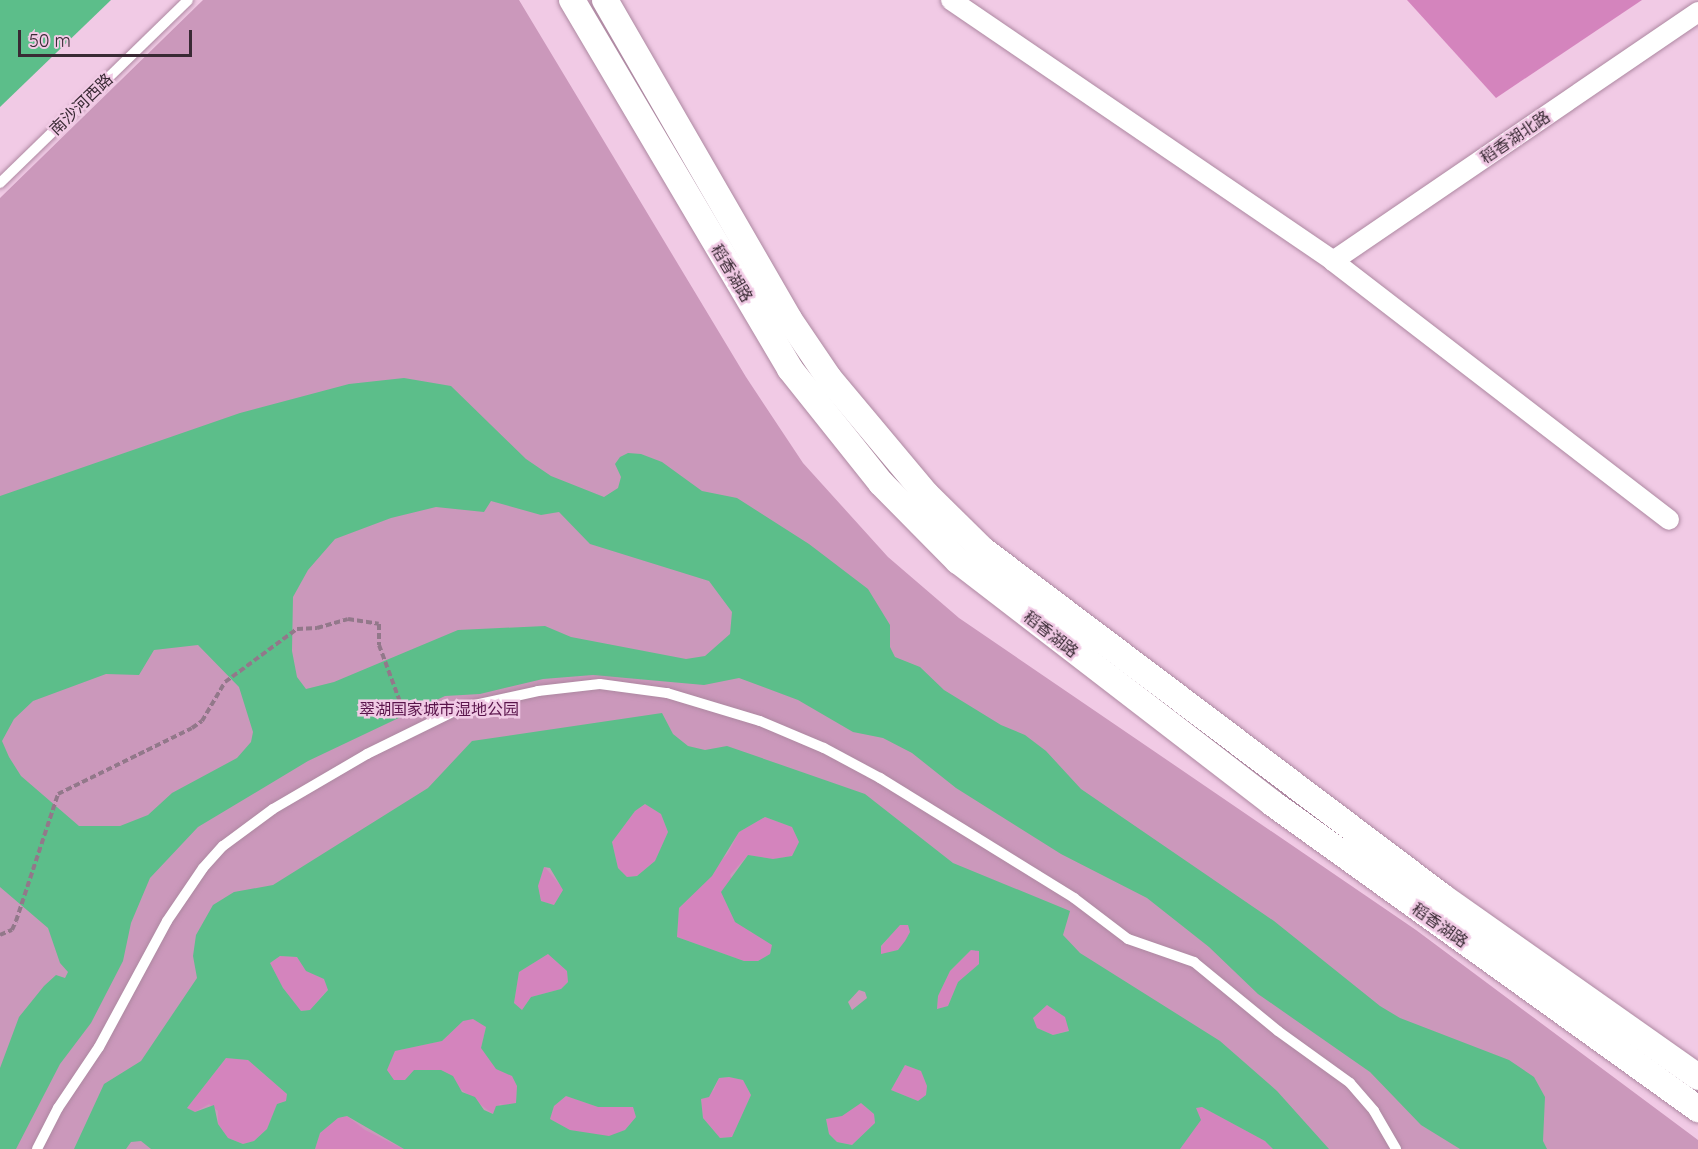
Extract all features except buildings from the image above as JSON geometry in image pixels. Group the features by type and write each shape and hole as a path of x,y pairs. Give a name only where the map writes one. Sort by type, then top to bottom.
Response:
{"street":[{"name":"稻香湖路","path":"572,0 790,369 881,483 958,561 1272,804 1698,1109"},
{"name":"稻香湖路","path":"605,0 789,319 836,387 927,495 983,550 1424,883 1698,1077"},
{"path":"951,0 1333,261 1669,520"},
{"name":"稻香湖北路","path":"1333,261 1698,12"}],"lane":[{"name":"南沙河西路","path":"0,183 188,0"},
{"path":"37,1149 58,1108 99,1047 167,921 223,846 273,809 330,776 461,708 538,691 600,684 667,693 760,721 824,748 880,778 1074,898 1128,939 1194,962 1278,1031 1350,1083 1374,1111 1396,1149"}],"path":[{"path":"0,935 12,930 54,801 64,790 192,728 202,721 225,682 294,631 348,619 376,622 380,626 377,637 407,721"}],"green space":[{"name":"翠湖国家城市湿地公园","path":"203,0 519,0 746,377 803,463 888,557 959,618 1416,930 1698,1140 1698,1149 0,1149 0,198"}],"shaded area":[{"path":"0,0 111,0 0,107"},
{"path":"1407,0 1642,0 1496,98"},
{"path":"404,378 451,386 526,459 551,476 604,497 618,488 621,477 615,464 620,457 628,453 641,454 662,462 702,491 737,498 809,544 868,589 890,625 890,647 895,657 920,667 944,690 1001,725 1025,735 1046,751 1081,789 1274,921 1380,1006 1400,1018 1509,1060 1534,1077 1545,1097 1543,1141 1547,1149 1460,1149 1421,1125 1370,1072 1258,994 1209,947 1147,898 1061,854 956,788 912,753 883,738 853,732 798,700 739,678 704,685 593,675 543,679 480,694 445,696 308,761 198,827 150,878 131,923 123,961 91,1023 60,1064 16,1149 0,1149 0,1068 19,1017 44,986 56,975 65,978 68,972 60,963 48,928 0,887 0,496 240,413 349,384","holes":["491,501 541,515 559,512 590,544 709,581 732,612 730,634 705,656 686,659 571,637 545,626 458,630 334,682 306,689 297,677 292,651 293,597 308,570 335,539 391,518 436,507 484,512","198,645 239,687 253,732 251,742 237,758 172,793 148,815 120,826 79,826 21,776 2,741 14,719 33,701 106,674 139,675 154,650"]},
{"path":"662,713 673,734 688,746 705,750 727,746 865,794 953,863 1070,911 1063,935 1080,953 1220,1041 1277,1091 1329,1149 1273,1149 1265,1141 1202,1107 1196,1108 1201,1120 1180,1149 404,1149 347,1116 338,1118 320,1133 315,1149 151,1149 141,1141 131,1142 126,1149 74,1149 104,1084 141,1061 197,978 193,956 196,935 213,905 234,892 273,885 428,788 472,741","holes":["645,804 661,814 668,832 655,861 637,876 627,877 618,868 612,842 635,811","765,817 792,827 799,842 792,856 773,859 748,855 721,892 735,922 772,945 770,954 758,961 744,961 677,937 679,908 712,876 739,832","544,867 550,868 563,890 554,905 541,901 538,886","900,925 908,925 910,932 898,950 881,954 881,946","971,950 979,951 979,964 958,982 948,1006 937,1009 938,996 950,971","548,954 567,971 568,982 561,989 531,997 522,1010 514,1003 519,972","280,956 297,957 306,971 324,979 328,990 310,1010 301,1011 283,988 270,963","859,990 865,992 867,998 852,1010 848,1002","1047,1005 1065,1017 1069,1031 1053,1035 1037,1028 1033,1018","473,1019 486,1027 481,1048 496,1069 512,1076 517,1086 516,1103 496,1106 493,1114 484,1110 475,1097 462,1092 453,1076 441,1070 414,1070 405,1080 394,1080 387,1070 395,1051 442,1041 463,1021","226,1058 248,1060 287,1094 286,1101 277,1104 267,1129 254,1141 243,1144 228,1138 218,1124 214,1105 195,1112 187,1108","905,1065 921,1071 927,1086 926,1095 918,1101 891,1090","729,1077 743,1080 751,1095 732,1137 720,1138 703,1118 701,1099 709,1097 719,1078","566,1096 598,1107 633,1107 636,1117 625,1130 609,1136 570,1130 550,1119 554,1106","861,1103 874,1114 875,1123 852,1145 837,1142 829,1134 826,1119 842,1116"]},
{"path":"645,804 661,814 668,832 655,861 637,876 627,877 618,868 612,842 635,811"},
{"path":"765,817 792,827 799,842 792,856 773,859 748,855 730,875 750,932 766,938 772,945 770,954 758,961 744,961 677,937 679,908 728,853 739,832"},
{"path":"544,866 564,890 554,905 541,901 538,886"},
{"path":"900,924 908,925 910,932 905,941 899,950 881,955 881,947"},
{"path":"972,949 979,951 979,964 958,982 948,1006 937,1009 938,996 950,971"},
{"path":"548,954 567,971 568,982 561,989 531,997 522,1010 514,1003 519,972"},
{"path":"280,956 297,957 307,971 324,979 328,989 310,1010 301,1011 283,988 270,963"},
{"path":"1047,1005 1065,1017 1070,1030 1053,1035 1037,1028 1033,1018"},
{"path":"472,1018 486,1027 481,1048 496,1068 512,1075 517,1086 516,1103 510,1107 500,1104 493,1114 454,1084 414,1070 406,1080 394,1080 386,1070 395,1051 442,1041 463,1021"},
{"path":"226,1058 248,1060 287,1094 286,1101 277,1104 267,1129 254,1141 243,1144 228,1138 218,1124 218,1111 209,1104 195,1112 187,1108"},
{"path":"905,1065 921,1071 927,1086 926,1095 918,1101 891,1090"},
{"path":"729,1077 743,1080 751,1095 732,1137 720,1138 703,1118 701,1098 714,1090 719,1078"},
{"path":"566,1096 598,1107 633,1107 636,1117 625,1130 609,1137 570,1130 550,1119 554,1106"},
{"path":"861,1103 874,1114 875,1123 852,1145 837,1142 829,1134 826,1119"},
{"path":"1202,1107 1265,1141 1273,1149 1180,1149 1197,1115 1196,1108"},
{"path":"347,1116 365,1130 404,1149 315,1149 320,1133 338,1118"}]}
